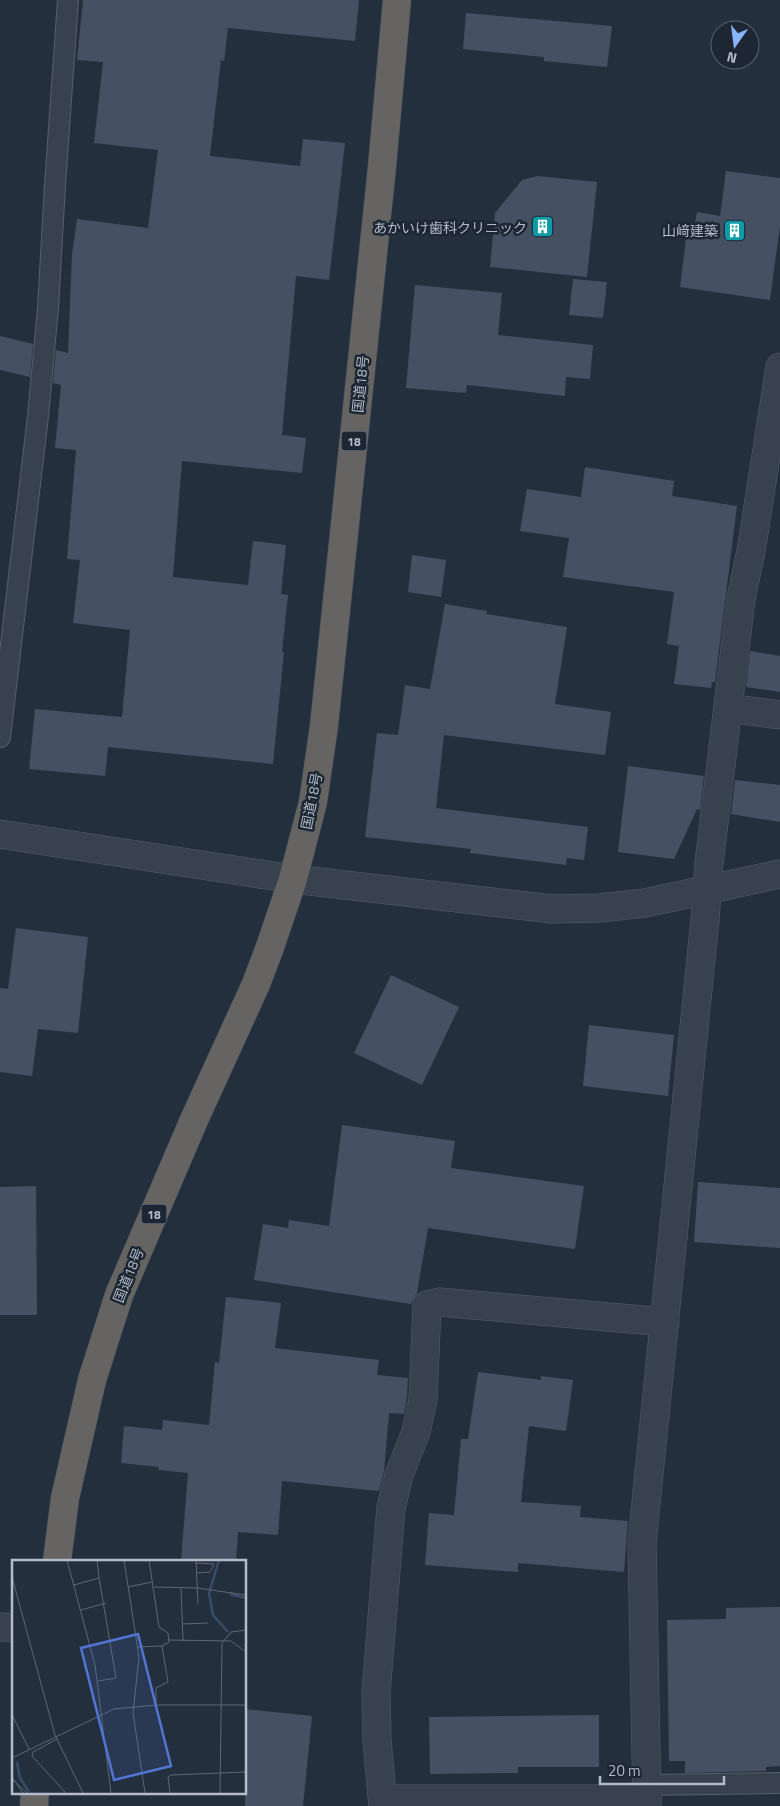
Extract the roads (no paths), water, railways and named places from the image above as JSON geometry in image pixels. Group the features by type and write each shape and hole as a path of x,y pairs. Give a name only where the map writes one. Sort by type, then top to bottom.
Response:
{"highway":[{"name":"国道18号","path":"58,1560 65,1498 90,1389 119,1295 194,1120 256,984 293,879 313,802 324,726 382,168 397,0"}],"street":[{"path":"664,1322 439,1302 427,1305 423,1400 416,1432 399,1475 391,1508 376,1692 377,1741 383,1803 646,1797 642,1543 708,890 709,863 741,599 751,551 780,367"},
{"path":"728,708 780,715"},
{"path":"0,834 293,879 552,909 600,908 646,903 780,874"}],"lane":[{"path":"0,737 38,416 48,308 68,0"},
{"path":"646,1797 780,1783"}],"place":[{"name":"あかいけ歯科クリニック","path":"543,227"},
{"name":"山﨑建築","path":"734,230"}]}
